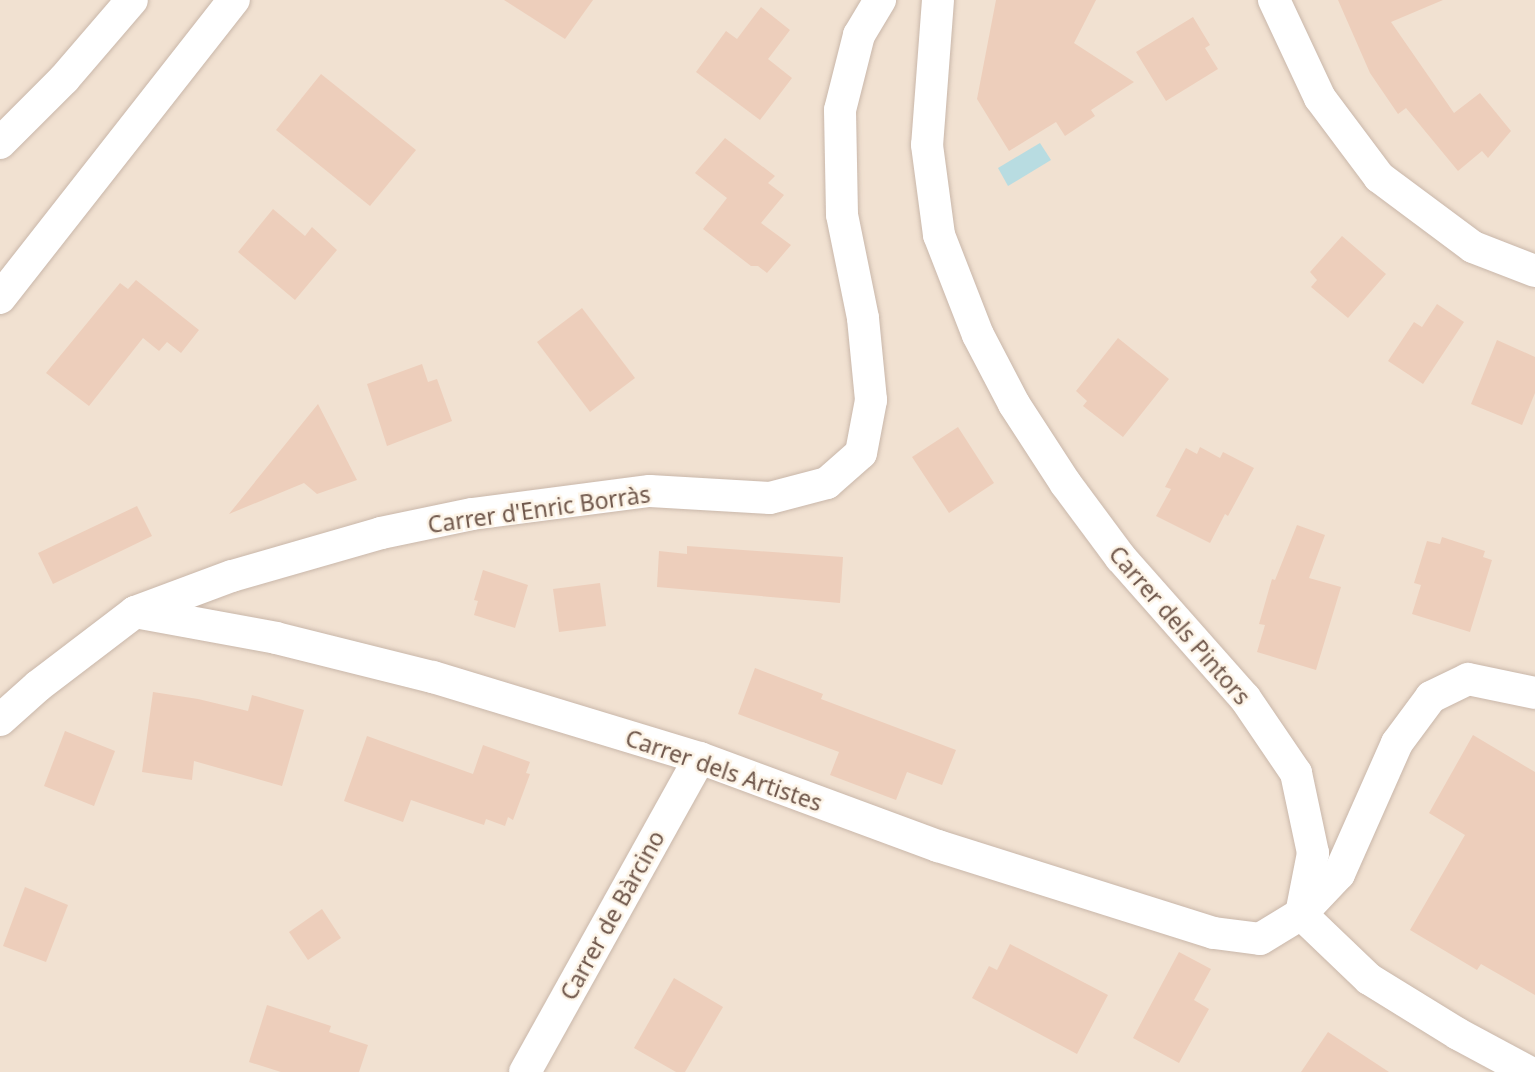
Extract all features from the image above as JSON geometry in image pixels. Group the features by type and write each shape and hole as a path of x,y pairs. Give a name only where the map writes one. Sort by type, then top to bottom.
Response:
{"street":[{"path":"0,299 234,0"},
{"name":"Carrer d'Enric Borràs","path":"0,720 38,686 135,611 232,576 356,540 472,514 650,491 770,498 827,483 861,453 871,400 863,318 842,215 839,110 859,34 880,0"},
{"name":"Carrer dels Pintors","path":"938,0 927,145 939,235 978,335 1014,404 1074,495 1121,558 1245,698 1296,773 1313,853 1301,915"},
{"path":"1274,0 1320,98 1378,177 1473,247 1535,271"},
{"path":"0,143 64,79 131,1"},
{"name":"Carrer dels Artistes","path":"135,611 276,638 433,677 700,758 938,846 1214,933 1260,939 1301,915"},
{"path":"1529,1072 1458,1034 1369,979 1301,915 1339,874 1397,743 1431,697 1468,679 1535,693"},
{"name":"Carrer de Bàrcino","path":"525,1072 700,758"}],"shaded area":[{"path":"0,0 1535,0 1535,1072 0,1072"}],"water":[{"path":"1040,143 1051,160 1008,186 998,168"}],"building":[{"path":"504,0 593,0 565,39"},
{"path":"996,0 1096,0 1074,43 1134,82 1091,110 1095,116 1065,136 1056,122 1009,151 977,99"},
{"path":"1338,0 1443,0 1391,22 1454,113 1480,93 1511,131 1488,158 1482,151 1458,171 1406,108 1398,114 1370,73"},
{"path":"761,7 790,30 768,59 792,78 760,120 696,72 726,31 737,39"},
{"path":"1193,17 1210,45 1205,48 1218,69 1166,101 1136,52"},
{"path":"321,74 416,150 370,206 276,130"},
{"path":"725,138 775,176 768,183 784,195 761,223 791,245 767,273 758,266 751,266 703,229 727,198 695,173"},
{"path":"273,209 305,236 312,227 337,250 295,300 238,252"},
{"path":"1342,236 1386,274 1348,318 1311,287 1317,280 1310,272"},
{"path":"136,280 199,330 181,353 167,342 159,351 143,338 89,406 46,373 120,283 128,289"},
{"path":"1437,304 1464,322 1423,384 1388,361 1414,322 1422,327"},
{"path":"582,308 635,378 590,412 537,342"},
{"path":"1118,338 1169,379 1123,437 1083,406 1087,401 1076,391"},
{"path":"1497,340 1535,357 1535,393 1522,425 1471,404"},
{"path":"422,364 428,382 437,379 452,421 387,446 367,384"},
{"path":"318,404 357,480 317,494 304,483 229,514"},
{"path":"958,427 994,483 949,513 912,457"},
{"path":"1200,447 1220,458 1223,452 1254,468 1210,543 1156,516 1171,489 1165,487 1186,448 1197,454"},
{"path":"137,506 152,536 53,584 38,553"},
{"path":"1297,525 1325,535 1309,578 1341,587 1316,670 1257,652 1265,625 1259,624 1272,579 1275,580"},
{"path":"1442,537 1485,551 1483,557 1492,560 1470,632 1412,614 1421,585 1414,583 1427,541 1440,544"},
{"path":"687,546 843,557 840,603 657,587 659,551 687,554"},
{"path":"483,570 528,585 515,628 474,615 478,601 474,600"},
{"path":"600,583 606,626 559,632 553,589"},
{"path":"755,668 823,694 821,699 956,750 942,785 907,772 896,800 830,775 839,752 738,714"},
{"path":"153,692 248,711 252,695 304,710 282,786 194,761 192,780 142,772"},
{"path":"65,731 115,751 94,806 44,786"},
{"path":"1473,735 1535,772 1535,995 1481,964 1477,970 1410,930 1465,835 1429,813"},
{"path":"367,736 473,774 483,745 530,762 526,773 530,774 513,820 508,817 505,826 486,819 484,825 411,800 403,822 344,801"},
{"path":"25,887 68,905 46,962 3,946"},
{"path":"322,909 341,938 308,960 289,932"},
{"path":"1010,944 1108,995 1077,1054 972,998 989,966 997,970"},
{"path":"1179,952 1211,969 1194,1000 1209,1009 1179,1063 1133,1038"},
{"path":"674,978 723,1007 685,1072 676,1072 634,1048"},
{"path":"267,1005 331,1026 329,1032 368,1045 359,1072 281,1072 249,1062"},
{"path":"1328,1032 1389,1072 1301,1072"}]}
